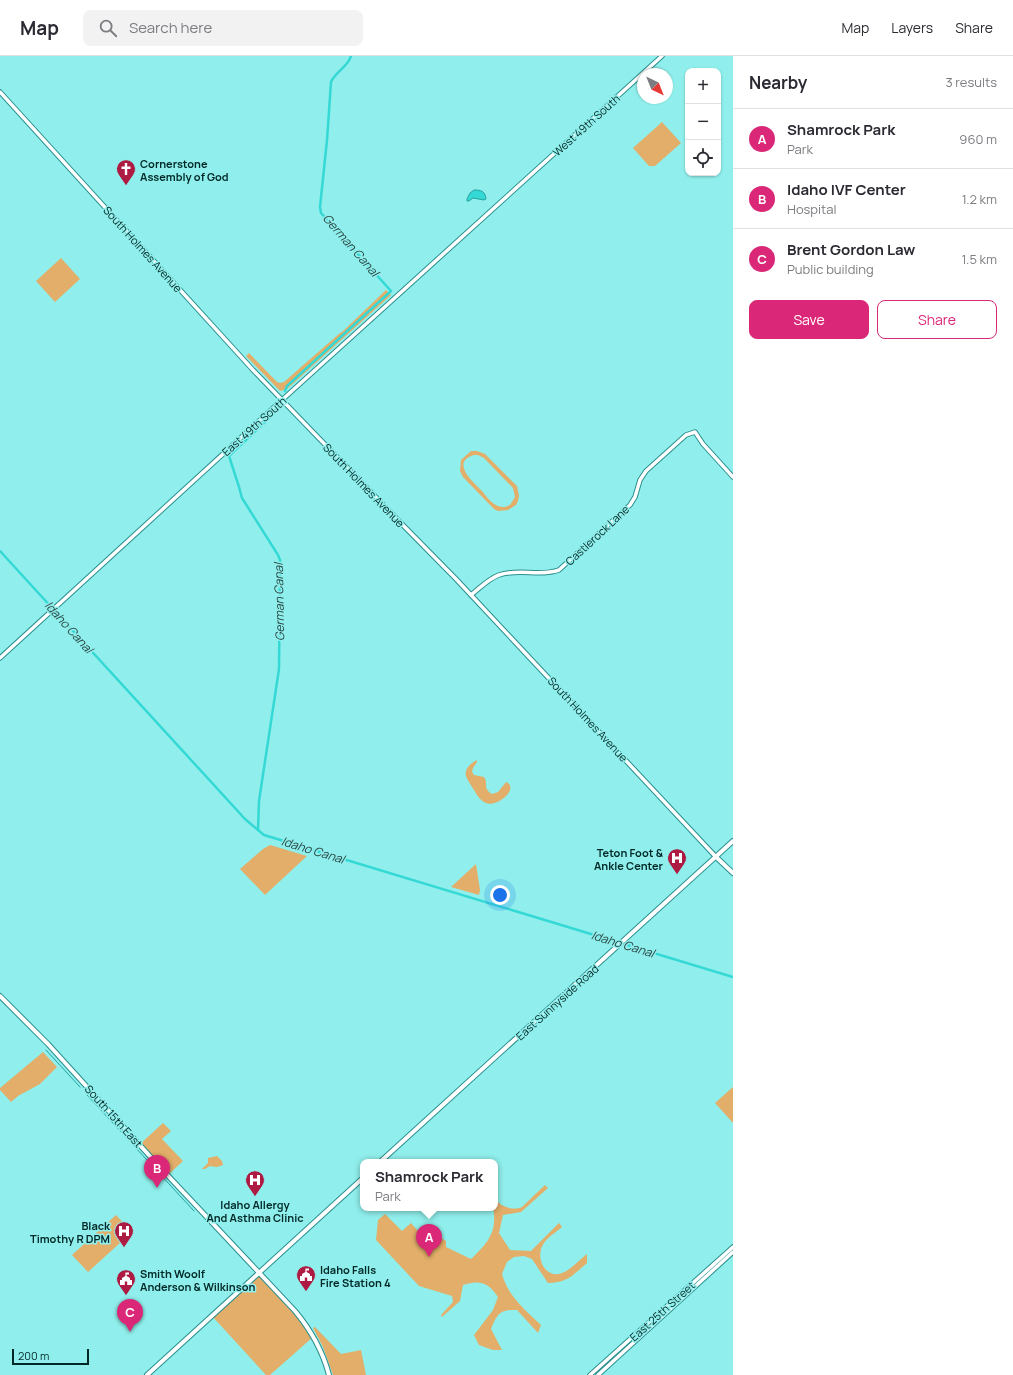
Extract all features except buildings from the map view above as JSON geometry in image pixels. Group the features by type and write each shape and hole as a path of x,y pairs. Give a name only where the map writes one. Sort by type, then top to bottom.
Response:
{"main road":[{"name":"East Sunnyside Road","path":"383,1159 733,841"},
{"name":"South Holmes Avenue","path":"716,857 733,873"},
{"name":"South 15th East","path":"0,996 48,1044 301,1318 322,1354 329,1375"},
{"path":"147,1375 360,1181"}],"street":[{"name":"West 49th South","path":"509,194 662,56"},
{"name":"South Holmes Avenue","path":"0,92 222,336 471,595 716,857"},
{"name":"East 49th South","path":"0,658 509,194"},
{"name":"Castlerock Lane","path":"471,595 488,581 500,574 513,572 545,574 559,570 630,505 635,497 640,480 646,471 686,435 696,432 703,444 733,477"},
{"name":"East 25th Street","path":"590,1375 733,1247"},
{"name":"East 25th Street","path":"598,1375 733,1252"}],"shaded area":[{"path":"662,122 681,143 655,166 649,166 633,148"},
{"path":"61,258 80,279 55,302 36,281"},
{"path":"386,290 391,295 287,389 280,391 246,356 249,353 277,382 284,382 342,332"},
{"path":"471,451 477,451 485,454 517,486 519,496 516,505 508,510 498,511 494,509 463,477 460,471 461,460","holes":["478,455 484,458 513,488 515,497 510,505 501,507 494,504 469,478 464,467 464,462 467,458"]},
{"path":"477,760 472,772 474,775 484,777 486,788 489,792 492,794 498,792 506,782 510,785 509,793 496,803 486,803 481,800 466,777 467,769"},
{"path":"270,845 307,856 265,895 240,869 263,849"},
{"path":"476,864 480,890 479,895 451,887"},
{"path":"43,1052 57,1067 40,1084 18,1096 11,1102 0,1090 0,1088"},
{"path":"733,1087 733,1123 715,1103"},
{"path":"163,1123 171,1131 162,1139 183,1161 168,1175 139,1145"},
{"path":"217,1156 222,1161 223,1165 217,1167 210,1166 202,1169 208,1163 208,1158"},
{"path":"545,1185 548,1188 521,1212 503,1215 499,1233 510,1250 531,1251 559,1223 562,1227 544,1243 541,1248 540,1254 543,1266 551,1273 562,1273 569,1270 587,1254 587,1263 569,1278 560,1282 548,1283 532,1259 524,1256 514,1257 507,1262 502,1274 508,1289 529,1314 541,1325 538,1333 517,1310 507,1310 503,1312 497,1316 491,1329 502,1350 493,1350 479,1345 474,1335 493,1310 498,1297 491,1288 487,1285 478,1283 463,1285 460,1301 442,1317 441,1315 453,1302 452,1296 419,1286 376,1240 378,1220 385,1214 402,1231 411,1223 419,1232 443,1239 446,1241 446,1247 471,1259 490,1237 494,1224 493,1211 498,1211 498,1202 503,1206 515,1209 522,1207"},
{"path":"116,1215 132,1232 88,1272 72,1255"},
{"path":"259,1273 299,1316 313,1337 270,1375 266,1375 212,1316"},
{"path":"315,1327 341,1354 361,1350 366,1375 333,1375 323,1347 313,1328"}],"water":[{"path":"474,190 479,190 485,194 486,199 473,198 467,201 470,193"}],"waterway":[{"name":"German Canal","path":"285,391 287,386 391,291 321,213 320,207 331,82 351,56"},
{"name":"German Canal","path":"258,830 259,801 279,669 280,560 242,498 229,456 281,407"},
{"name":"Idaho Canal","path":"0,551 245,819 264,835 733,977"},
{"path":"46,1050 80,1087"},
{"path":"87,1095 194,1211"}],"place":[{"name":"Cornerstone Assembly of God","path":"126,186"},
{"name":"Teton Foot & Ankle Center","path":"677,875"},
{"name":"Idaho IVF Center","path":"157,1188"},
{"name":"Idaho Allergy And Asthma Clinic","path":"255,1197"},
{"name":"Black Timothy R DPM","path":"124,1248"},
{"name":"Shamrock Park","path":"429,1257"},
{"name":"Idaho Falls Fire Station 4","path":"306,1292"},
{"name":"Smith Woolf Anderson & Wilkinson","path":"126,1296"},
{"name":"Brent Gordon Law","path":"130,1332"}]}
